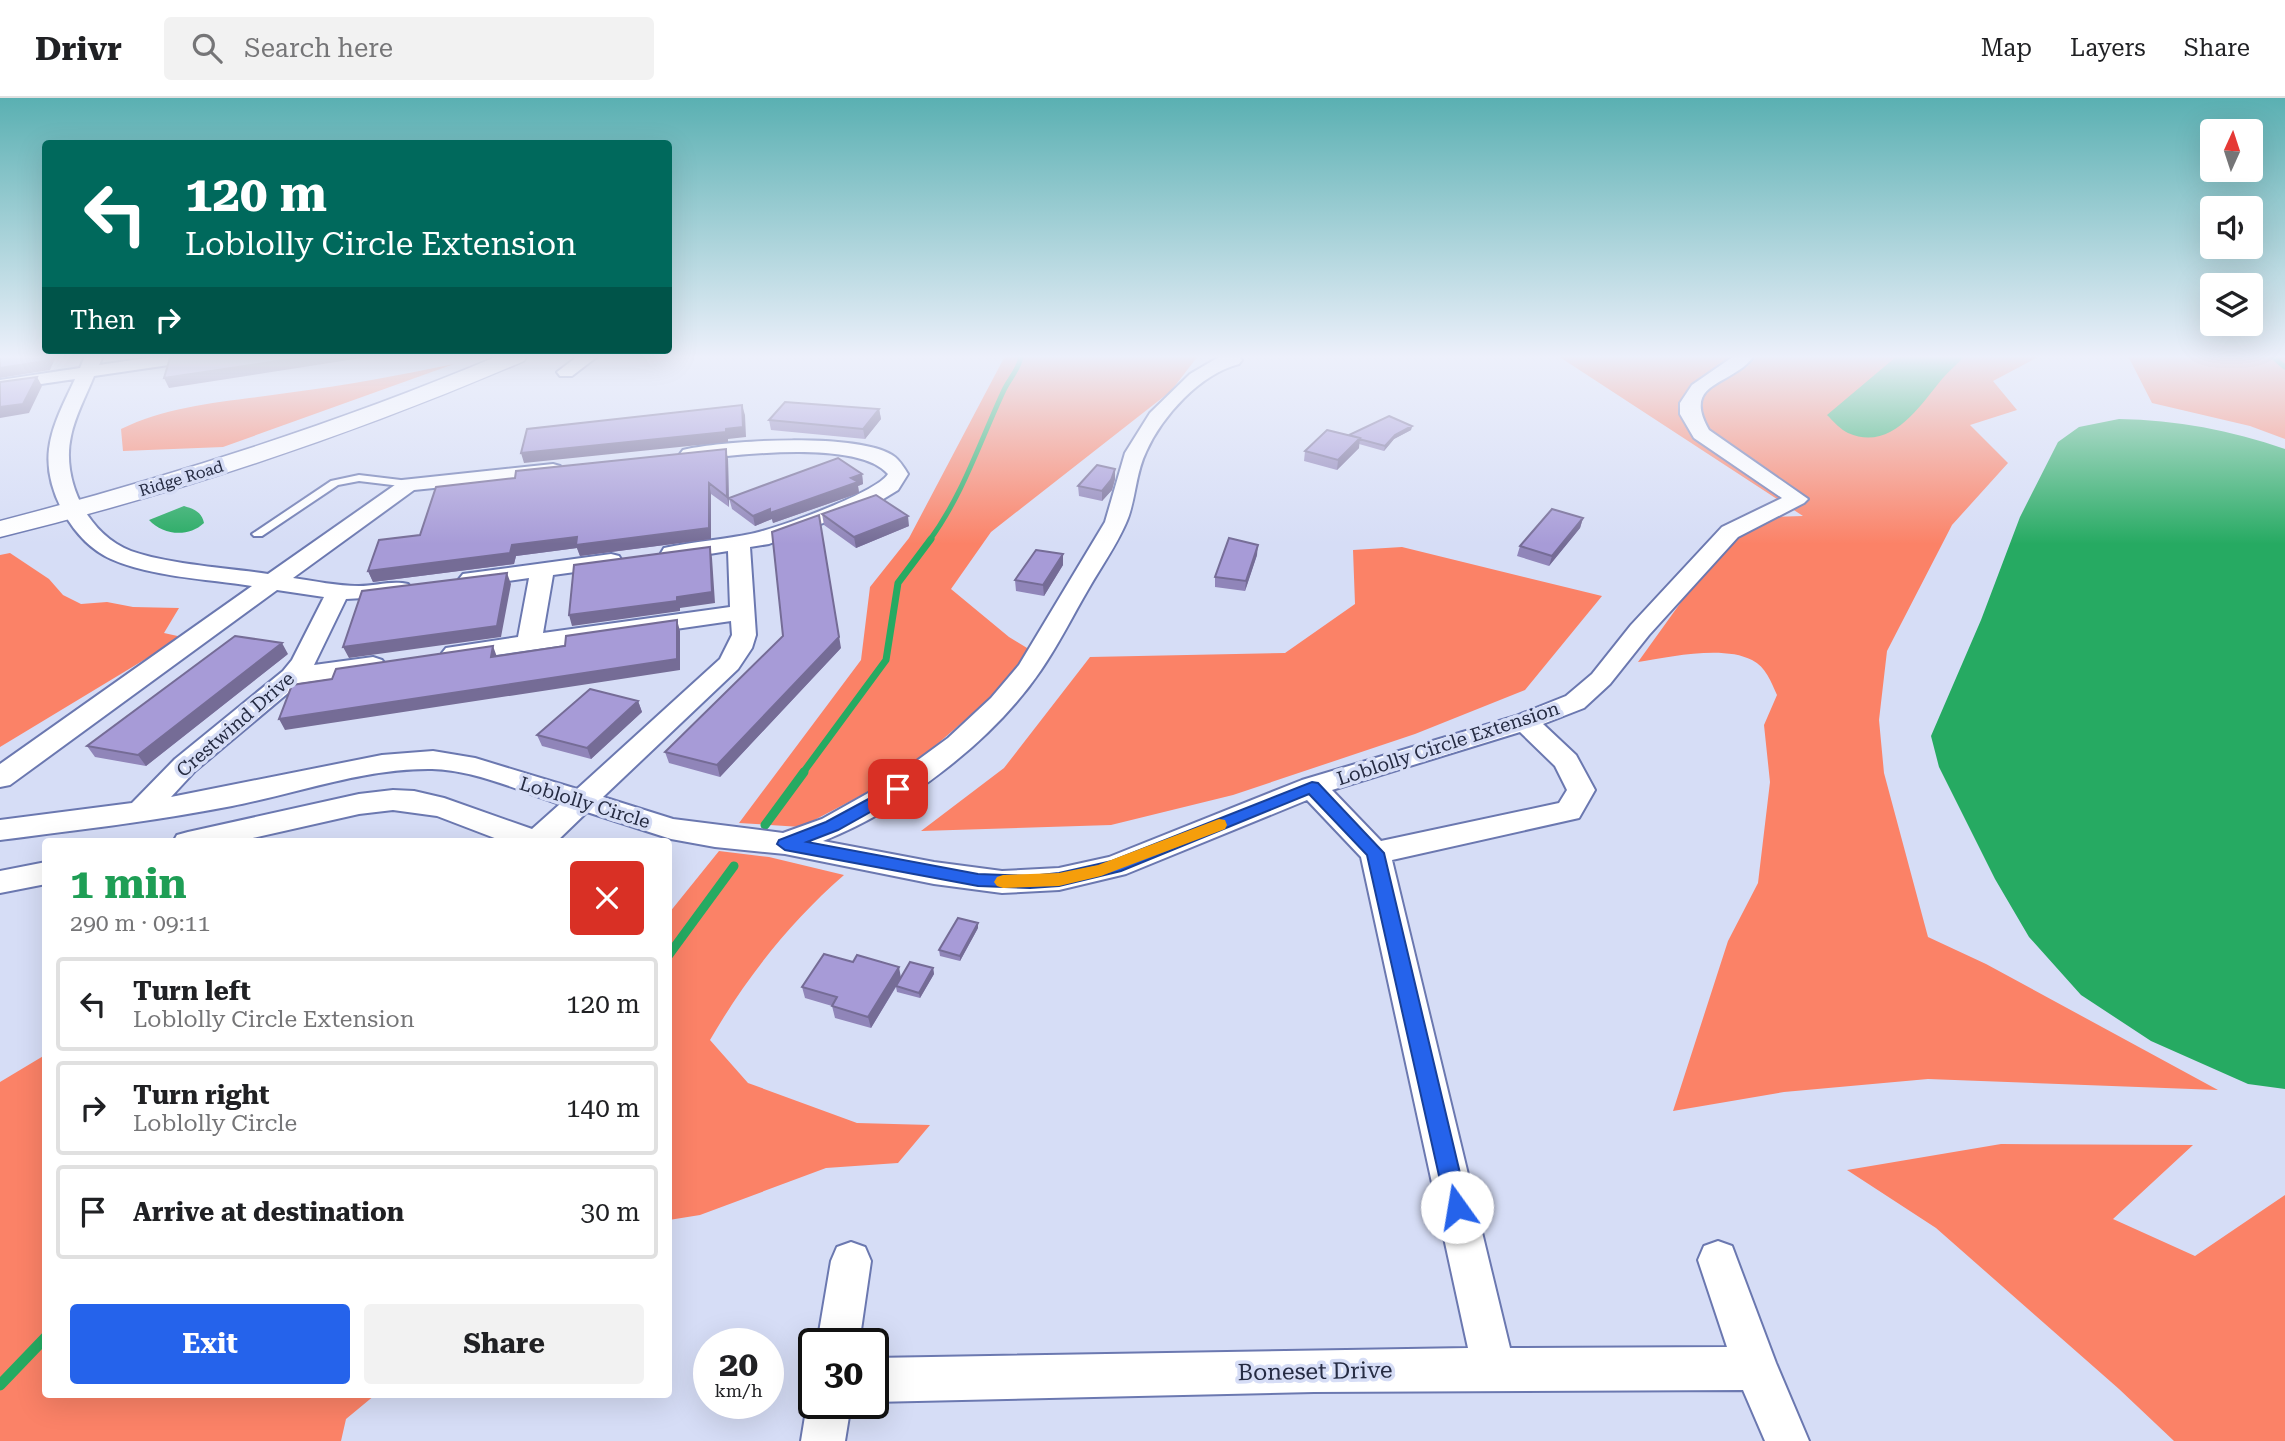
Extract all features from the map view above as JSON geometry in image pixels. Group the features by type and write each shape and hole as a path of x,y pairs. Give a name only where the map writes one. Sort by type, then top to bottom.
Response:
{"street":[{"path":"68,419 61,436 57,465 74,510 97,541 123,556 338,592 362,593 417,586"},
{"name":"Ridge Road","path":"0,529 219,467 358,419"},
{"name":"Loblolly Circle","path":"0,830 141,812 234,796 382,764 433,760 475,767 671,829 715,837 785,844 832,826 898,789 958,744 1000,704 1030,668 1116,522 1135,453 1156,419"},
{"name":"Loblolly Circle Extension","path":"785,844 978,880 1030,882 1059,879 1115,866 1312,787 1525,722 1575,702 1593,687 1640,630 1730,532 1797,499 1701,434 1693,419"},
{"path":"445,583 739,545 884,492 895,482 898,474 896,466 880,455 781,445 670,456"},
{"path":"0,778 409,484 576,467"},
{"path":"540,838 729,664 740,648 744,635 739,545"},
{"path":"528,642 542,570"},
{"name":"Crestwind Drive","path":"141,812 185,765 292,676 303,663 338,592"},
{"path":"437,656 743,612"},
{"path":"292,676 397,661"},
{"path":"1376,853 1569,811 1581,790 1566,761 1525,722"},
{"path":"1312,787 1376,853 1494,1370"},
{"path":"206,838 359,804 394,800 414,801 444,808 525,838"},
{"path":"0,882 42,874"},
{"path":"1718,1260 1756,1368 1787,1441"},
{"path":"841,1328 852,1261"},
{"name":"Boneset Drive","path":"889,1380 1300,1371 1756,1368"},
{"path":"823,1441 827,1419"}],"lane":[{"path":"258,534 341,481 359,478 409,484"}],"shaded area":[{"path":"302,419 223,447 123,451 121,429 141,420"},
{"path":"972,419 1136,419 991,532 951,589 1009,637 1032,651 996,693 904,773 801,827 739,823 861,660 870,587 909,538"},
{"path":"1654,419 1990,419 1970,425 2008,463 1952,525 1887,651 1879,720 1884,773 1928,937 1986,964 2218,1090 1928,1079 1784,1092 1673,1111 1728,941 1758,883 1770,782 1764,725 1777,695 1768,675 1761,667 1740,656 1711,653 1638,662 1722,545 1764,517 1803,516"},
{"path":"1831,419 1908,419 1891,432 1878,437 1863,437 1843,430"},
{"path":"2119,419 2203,427 2285,449 2285,1089 2248,1084 2151,1041 2081,995 2029,937 1995,879 1939,767 1931,736 1981,620 2020,517 2058,442 2079,427"},
{"path":"2219,419 2285,419 2285,439 2250,426"},
{"path":"184,506 197,512 204,523 191,531 176,533 161,529 149,520"},
{"path":"1402,547 1602,596 1525,690 1415,734 1233,795 1111,825 921,831 1004,768 1090,657 1285,653 1355,604 1353,550"},
{"path":"10,553 49,579 63,595 81,604 107,602 133,607 179,608 164,633 182,637 0,747 0,555"},
{"path":"719,851 769,857 844,875 805,912 770,952 710,1040 748,1083 857,1123 930,1125 898,1163 826,1168 700,1215 672,1220 672,909"},
{"path":"42,1057 42,1398 371,1398 346,1419 341,1441 0,1441 0,1082"},
{"path":"2001,1144 2193,1145 2113,1219 2195,1256 2285,1195 2285,1441 2174,1441 1936,1228 1847,1170"}],"building":[{"path":"620,419 743,419 743,427 726,429 726,432 521,453 527,429"},
{"path":"770,419 871,419 863,429"},
{"path":"1383,419 1395,419 1412,426 1395,435 1385,446 1349,435"},
{"path":"1327,430 1360,438 1338,460 1305,451"},
{"path":"726,449 727,497 709,483 709,528 576,545 577,537 512,545 510,553 368,571 379,540 420,535 436,487 515,478 516,471"},
{"path":"838,458 862,474 851,478 858,482 770,513 770,509 753,516 729,498"},
{"path":"1097,465 1115,469 1111,480 1102,491 1078,486"},
{"path":"876,495 908,516 854,537 822,514"},
{"path":"1552,509 1583,518 1552,556 1520,546"},
{"path":"819,515 839,637 717,765 665,752 783,636 772,532"},
{"path":"1229,538 1258,545 1246,581 1215,577"},
{"path":"710,547 712,592 677,597 677,601 569,615 574,565"},
{"path":"1036,550 1063,554 1043,585 1015,580"},
{"path":"507,573 497,626 343,647 362,591"},
{"path":"677,620 677,659 279,719 292,685 332,679 336,669 493,646 491,657 565,646 566,636"},
{"path":"235,636 282,643 138,755 87,746"},
{"path":"590,689 638,701 587,748 537,735"},
{"path":"958,918 978,923 960,956 939,950"},
{"path":"824,954 853,962 857,955 899,967 868,1017 832,1006 837,997 802,987"},
{"path":"910,962 933,968 919,993 896,986"}],"waterway":[{"path":"929,541 952,505 991,419"},
{"path":"802,774 886,660 898,583 931,539"},
{"path":"765,825 804,772"},
{"path":"672,951 734,866"},
{"path":"0,1385 42,1341"}],"slow traffic":[{"path":"1003,882 1030,882 1086,874 1115,866 1219,825"}],"route":[{"path":"898,789 832,826 785,844 978,880 1030,882 1059,879 1115,866 1312,787 1376,853 1457,1207"}]}
